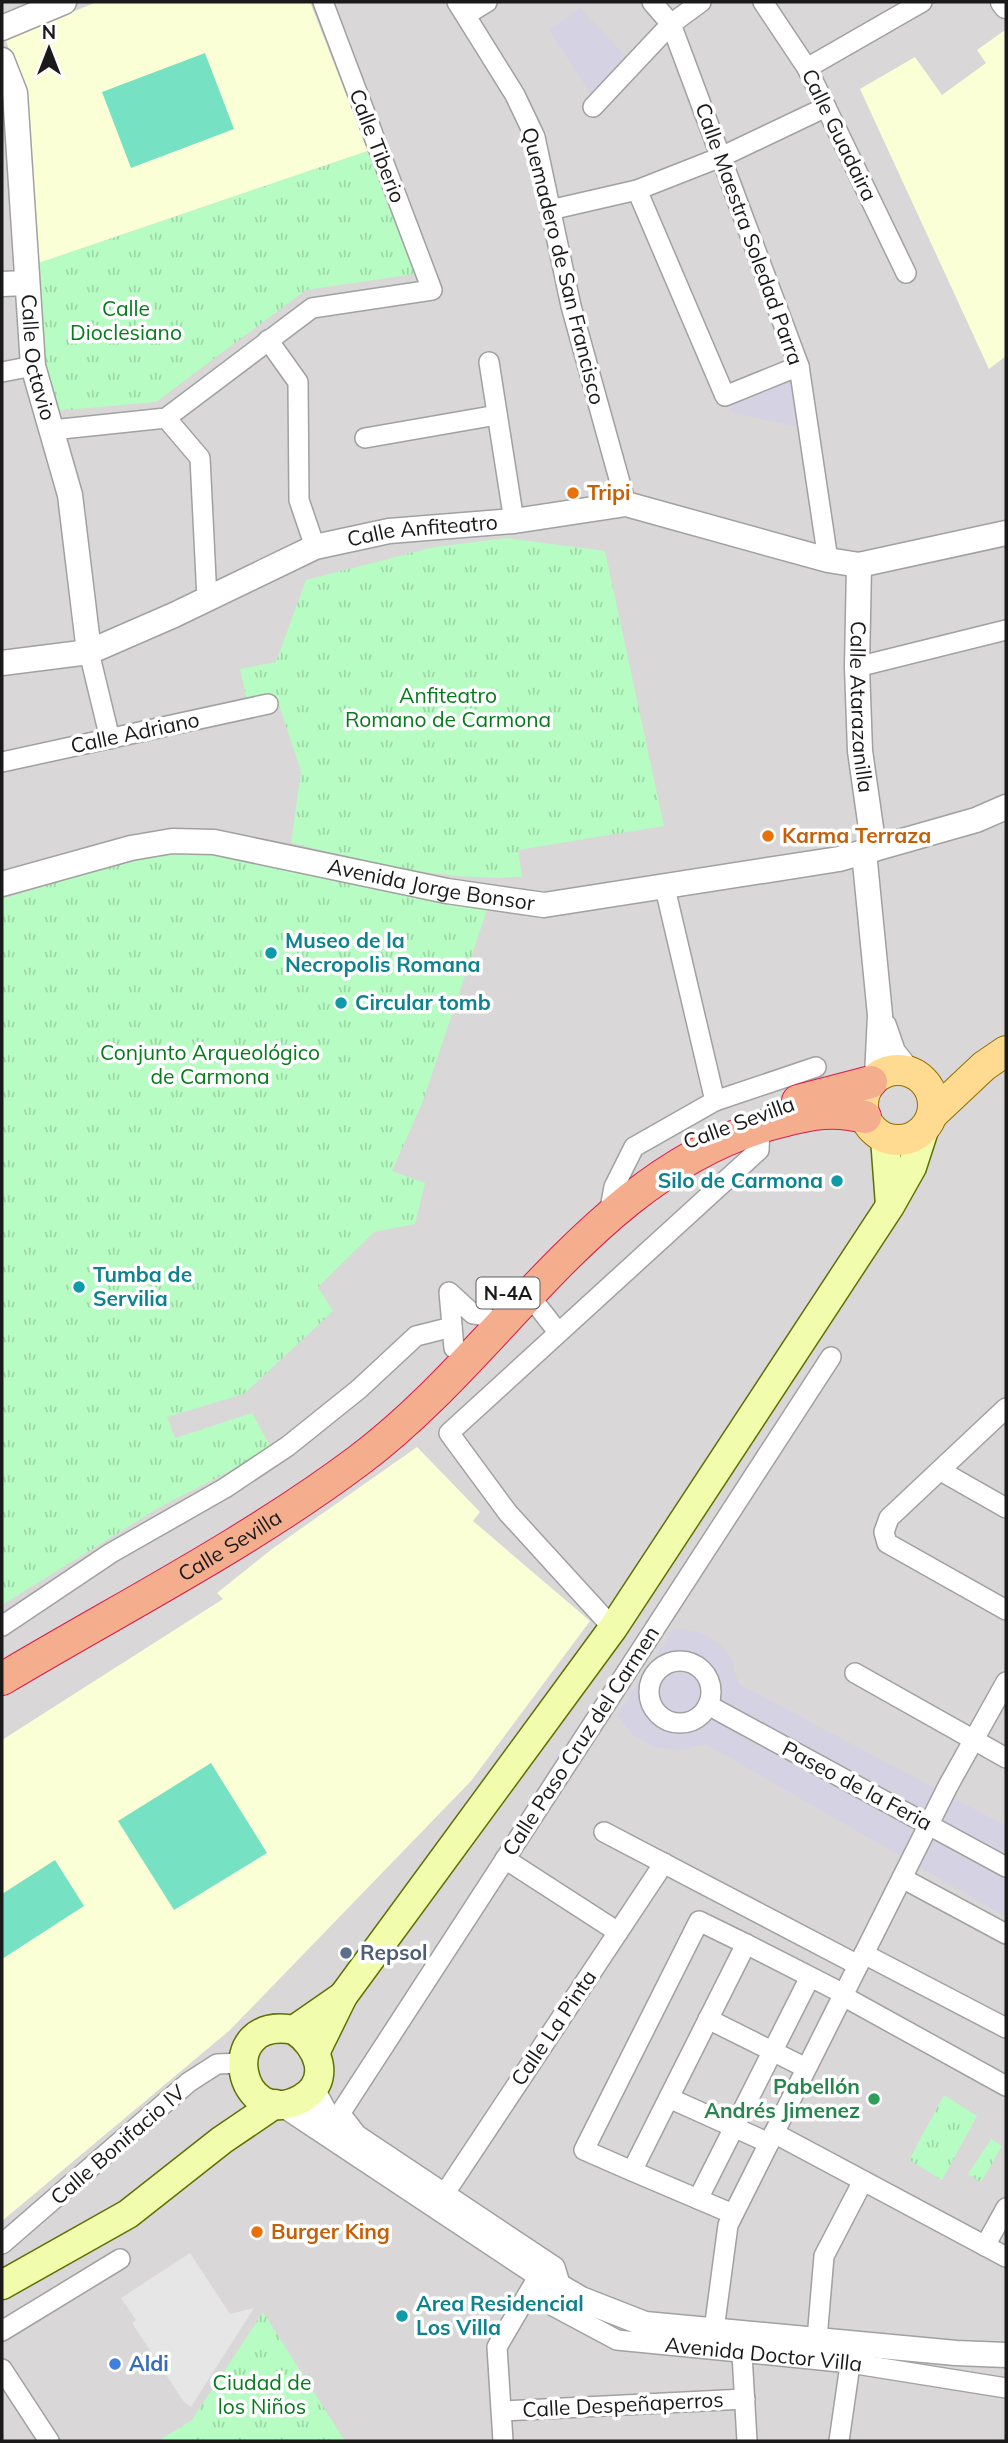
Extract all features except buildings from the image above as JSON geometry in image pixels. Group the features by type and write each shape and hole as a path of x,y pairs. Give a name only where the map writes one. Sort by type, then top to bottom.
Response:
{"highway":[{"name":"Calle Sevilla","path":"182,1572 266,1506 350,1448 397,1408 453,1338 485,1316 631,1172 669,1148 710,1129 874,1079"},
{"name":"Calle Sevilla","path":"182,1572 273,1521 360,1460 453,1377 529,1295 643,1186 716,1142 822,1111 875,1128"},
{"name":"N-4A","path":"2,1679 182,1572"}],"main road":[{"path":"890,1206 875,1128 863,1099 874,1079 897,1070 912,1073 995,1059"},
{"path":"875,1128 905,1140 995,1059"},
{"path":"316,2051 343,1996 613,1628 890,1206 912,1167 928,1122 931,1092 912,1073"},
{"path":"294,2030 343,1996"},
{"path":"2,2285 128,2214 222,2140 279,2105 302,2098 312,2089 319,2064 316,2051 308,2039 294,2030 281,2027 263,2031 252,2039 245,2076 222,2140"},
{"path":"245,2076 260,2099 279,2105"}],"street":[{"path":"2,28 64,2"},
{"name":"Calle Tiberio","path":"268,340 312,308 432,289 323,2"},
{"path":"461,9 487,2"},
{"name":"Calle Maestra Soledad Parra","path":"652,2 671,24 800,366 828,559"},
{"path":"593,107 671,24 701,2"},
{"name":"Calle Guadaira","path":"763,2 807,68 906,273"},
{"path":"807,68 922,2"},
{"path":"1003,2 1006,6"},
{"name":"Quemadero de San Francisco","path":"461,9 514,94 535,137 571,306 626,504"},
{"name":"Calle Octavio","path":"2,61 15,93 33,366 70,495 89,652"},
{"path":"550,210 637,190 721,157 826,107"},
{"path":"637,190 725,396 800,366"},
{"path":"2,284 27,283"},
{"path":"52,430 166,418 268,340 298,382 299,500 315,547"},
{"path":"489,362 514,521"},
{"path":"2,372 33,366"},
{"path":"365,438 498,415"},
{"path":"166,418 200,458 207,599"},
{"name":"Calle Anfiteatro","path":"2,663 89,652 315,547 389,531 514,521 626,504 859,565"},
{"path":"859,565 1006,533"},
{"name":"Calle Atarazanilla","path":"859,565 857,667 860,751 869,850"},
{"path":"857,667 1006,630"},
{"path":"89,652 110,739"},
{"name":"Calle Adriano","path":"2,762 268,704"},
{"name":"Avenida Jorge Bonsor","path":"2,884 131,848 172,841 214,842 447,891 544,905 665,888 869,850 976,820 1006,807"},
{"path":"869,850 880,1015 874,1079"},
{"path":"665,888 715,1101"},
{"path":"880,1015 892,1052 912,1073"},
{"path":"608,1219 614,1187 634,1147 715,1101 816,1067"},
{"path":"613,1628 508,1513 449,1433 759,1150 760,1127"},
{"path":"2,1626 111,1553 225,1488 288,1446 359,1389 416,1336 453,1338 449,1292 473,1314 485,1316"},
{"path":"529,1295 558,1332"},
{"name":"Calle Paso Cruz del Carmen","path":"339,2129 505,1859 831,1357"},
{"path":"1006,1408 889,1518 884,1532 887,1543 1006,1610"},
{"path":"941,1471 1006,1508"},
{"path":"633,1661 655,1673"},
{"path":"672,1662 691,1664 700,1669 710,1686 708,1705 702,1714 684,1723 663,1719 650,1703 649,1693 655,1673 672,1662"},
{"path":"855,1673 1006,1758"},
{"path":"714,2330 728,2225 929,1825 1006,1682"},
{"name":"Paseo de la Feria","path":"708,1705 1006,1867"},
{"path":"604,1832 1006,2028"},
{"path":"505,1859 618,1932"},
{"name":"Calle La Pinta","path":"445,2193 664,1863"},
{"path":"902,1878 1006,1934"},
{"path":"733,2214 584,2150 699,1921 810,1977 1006,2086"},
{"path":"632,2171 746,1944"},
{"path":"698,2199 810,1977"},
{"path":"708,2019 806,2068"},
{"name":"Calle Bonifacio IV","path":"2,2244 189,2082 217,2064 245,2076"},
{"path":"312,2089 339,2129"},
{"path":"669,2098 734,2127 771,2138 863,2181 1006,2257"},
{"path":"279,2105 339,2129"},
{"name":"Avenida Doctor Villa","path":"339,2129 357,2135 555,2267 543,2285"},
{"name":"Avenida Doctor Villa","path":"339,2129 617,2340 742,2354 1006,2354"},
{"path":"817,2339 824,2256 863,2181"},
{"path":"985,2246 1006,2208"},
{"path":"2,2331 120,2259"},
{"path":"503,2441 497,2347 543,2285"},
{"name":"Avenida Doctor Villa","path":"543,2285 645,2324 817,2339 852,2353 1006,2388"},
{"path":"839,2441 852,2353"},
{"path":"742,2354 747,2441"},
{"path":"2,2369 44,2439"},
{"name":"Calle Despeñaperros","path":"502,2411 745,2399"}],"shaded area":[{"path":"2,2 1006,2 1006,2441 2,2441"},
{"path":"97,2 310,2 368,151 36,264 25,90 5,39"},
{"path":"580,8 633,64 597,103 549,30"},
{"path":"1005,30 1006,356 989,369 860,89 915,57 942,95 986,63 977,50"},
{"path":"799,366 809,430 732,412 725,396"},
{"path":"417,1447 480,1512 473,1521 590,1621 471,1781 230,2030 2,2221 2,1740 223,1599 217,1593 272,1549"},
{"path":"674,1629 697,1631 718,1642 732,1660 739,1684 1006,1826 1006,1917 706,1744 680,1750 654,1747 632,1734 617,1715"},
{"path":"190,2253 230,2314 254,2308 191,2407 184,2402 132,2323 136,2320 121,2298"}],"green space":[{"path":"205,53 234,129 131,168 102,92"},
{"name":"Calle Dioclesiano","path":"368,151 415,274 306,290 156,402 56,411 41,350 36,264"},
{"name":"Anfiteatro Romano de Carmona","path":"507,538 605,551 664,826 518,850 522,877 492,878 405,869 291,843 301,771 276,696 247,701 240,669 276,662 306,580 434,547"},
{"name":"Conjunto Arqueológico de Carmona","path":"208,852 487,910 423,1101 392,1171 425,1183 415,1224 374,1232 318,1287 333,1311 244,1394 167,1417 175,1438 252,1413 272,1449 160,1507 2,1605 2,899 129,862"},
{"path":"211,1763 267,1853 174,1910 118,1821"},
{"path":"55,1860 84,1906 2,1959 2,1894"},
{"path":"944,2095 977,2116 942,2180 909,2160"},
{"path":"991,2139 1002,2146 981,2182 968,2174"},
{"name":"Ciudad de los Niños","path":"263,2312 345,2441 158,2441 192,2420"}],"place":[{"name":"Tripi","path":"573,493"},
{"name":"Karma Terraza","path":"768,836"},
{"name":"Museo de la Necropolis Romana","path":"271,953"},
{"name":"Circular tomb","path":"341,1003"},
{"name":"Silo de Carmona","path":"837,1181"},
{"name":"Tumba de Servilia","path":"79,1287"},
{"name":"Repsol","path":"346,1953"},
{"name":"Pabellón Andrés Jimenez","path":"874,2099"},
{"name":"Burger King","path":"257,2232"},
{"name":"Area Residencial Los Villa","path":"402,2316"},
{"name":"Aldi","path":"115,2364"}]}
